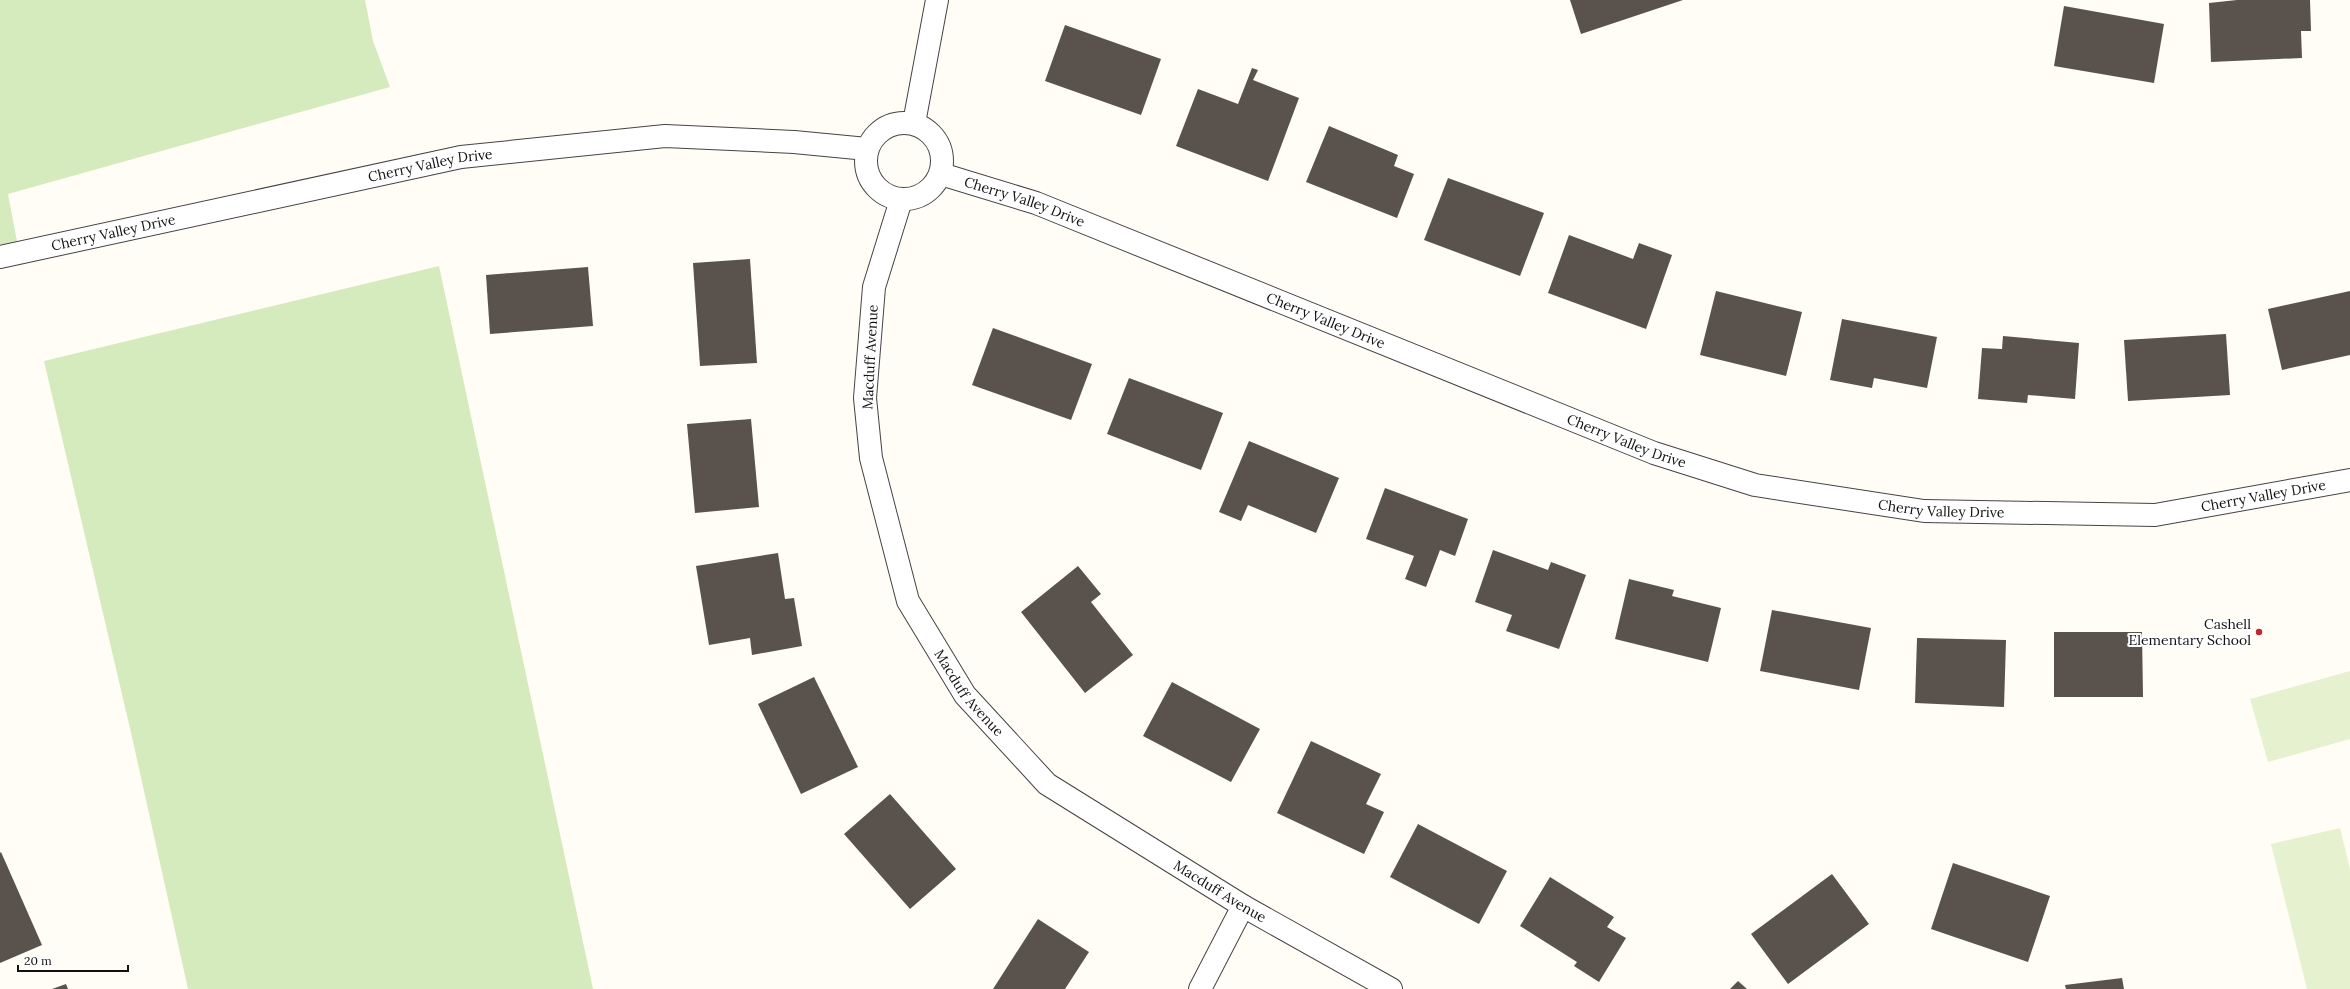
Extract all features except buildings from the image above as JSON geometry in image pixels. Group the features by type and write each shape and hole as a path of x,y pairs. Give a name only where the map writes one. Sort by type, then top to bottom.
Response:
{"street":[{"path":"914,123 937,0"},
{"path":"895,123 914,123 933,135 943,154 942,174 932,189 918,198 901,200 883,194 871,181 865,165 867,149 878,132 895,123"},
{"name":"Cherry Valley Drive","path":"0,257 461,157 665,136 794,142 867,149"},
{"name":"Cherry Valley Drive","path":"942,174 1036,203 1654,453 1755,485 1924,510 2155,515 2350,480"},
{"name":"Macduff Avenue","path":"901,200 874,287 865,398 871,458 908,601 965,695 1047,784 1243,906 1391,989"},
{"path":"1200,989 1243,906"}],"green space":[{"path":"0,0 365,0 373,41 390,87 8,194 19,252 0,257"},
{"path":"439,266 593,989 188,989 132,737 44,361"},
{"path":"2350,671 2350,739 2268,762 2250,699"},
{"path":"2340,828 2350,869 2350,989 2307,989 2271,844"}],"place":[{"name":"Cashell Elementary School","path":"2259,632"}]}
